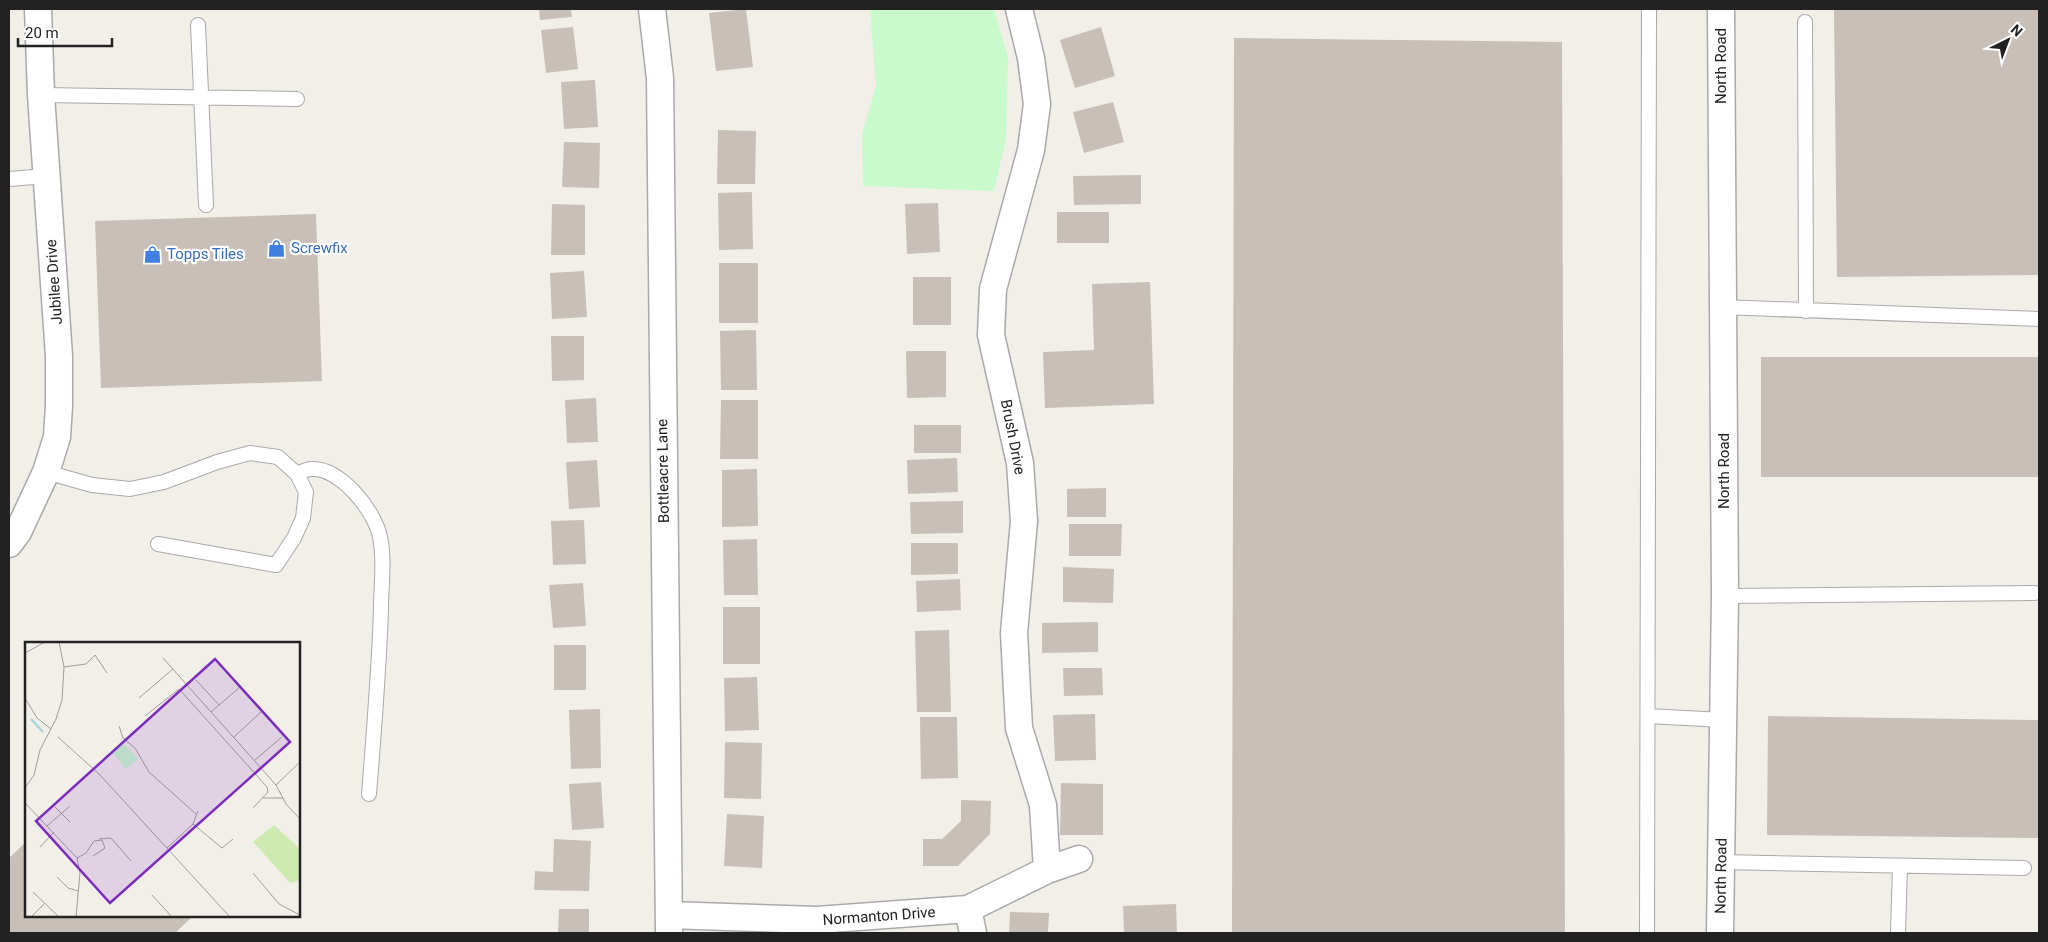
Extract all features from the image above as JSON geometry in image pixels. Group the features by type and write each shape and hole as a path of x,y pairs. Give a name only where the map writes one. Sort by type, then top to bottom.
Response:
{"street":[{"name":"Jubilee Drive","path":"9,544 18,532 46,472 57,437 60,406 59,356 41,95 38,9"},
{"name":"Bottleacre Lane","path":"652,9 660,78 669,924"},
{"name":"Brush Drive","path":"1019,9 1031,58 1037,104 1031,150 993,289 991,335 1020,463 1024,521 1014,633 1019,728 1042,805 1047,870"},
{"name":"North Road","path":"1720,933 1725,596 1721,9"},
{"name":"Normanton Drive","path":"669,924 817,920 970,921 1047,870 1079,859"}],"lane":[{"path":"1647,933 1649,9"},
{"path":"1805,22 1806,311"},
{"path":"198,25 206,205"},
{"path":"41,95 297,98"},
{"path":"9,179 46,176"},
{"path":"1722,308 2039,320"},
{"path":"46,472 92,485 130,489 164,482 217,462 250,453 278,457 297,474 306,492 303,518 294,538 276,565 158,544"},
{"path":"297,474 312,469 326,472 344,482 372,513 380,536 382,557 379,675 369,794"},
{"path":"1725,596 2035,593"},
{"path":"1648,716 1723,720"},
{"path":"1721,862 2024,868"},
{"path":"1898,933 1900,866"}],"green space":[{"path":"870,9 994,9 1008,57 1006,138 994,191 863,186 862,134 876,86"}],"building":[{"path":"539,9 571,9 572,17 540,20"},
{"path":"746,9 753,67 716,71 709,13"},
{"path":"1834,9 2039,9 2039,275 1837,277"},
{"path":"573,27 578,69 546,73 541,30"},
{"path":"1101,27 1115,76 1075,88 1060,40"},
{"path":"1234,38 1562,42 1565,933 1232,933"},
{"path":"595,80 598,127 564,129 561,82"},
{"path":"1113,102 1124,142 1084,153 1073,112"},
{"path":"718,130 756,131 755,184 717,184"},
{"path":"564,142 600,143 599,188 562,187"},
{"path":"1141,175 1141,204 1074,205 1073,176"},
{"path":"752,192 753,249 719,250 718,193"},
{"path":"938,203 940,252 907,254 905,204"},
{"path":"552,204 585,205 585,255 551,255"},
{"path":"1057,212 1109,212 1109,243 1057,243"},
{"path":"316,214 322,381 101,388 95,221"},
{"path":"719,263 758,263 758,323 719,323"},
{"path":"584,271 587,317 552,319 550,273"},
{"path":"913,277 951,277 951,325 913,325"},
{"path":"1150,282 1154,404 1045,408 1043,352 1094,350 1092,284"},
{"path":"756,330 757,390 721,390 720,331"},
{"path":"551,336 584,336 584,380 552,381"},
{"path":"906,351 946,351 946,397 907,398"},
{"path":"1761,357 2039,357 2039,477 1761,477"},
{"path":"596,398 598,442 567,443 565,400"},
{"path":"721,400 758,400 758,459 720,459"},
{"path":"914,425 961,425 961,453 914,453"},
{"path":"957,458 958,492 908,494 907,460"},
{"path":"597,460 600,507 569,509 566,462"},
{"path":"757,469 758,526 722,527 722,470"},
{"path":"1106,488 1106,517 1067,517 1067,489"},
{"path":"963,501 963,533 911,534 910,502"},
{"path":"584,520 586,564 553,565 551,521"},
{"path":"1069,524 1122,524 1121,556 1069,556"},
{"path":"757,539 758,595 724,595 723,540"},
{"path":"911,543 958,543 958,574 911,575"},
{"path":"1063,567 1114,569 1113,603 1063,602"},
{"path":"960,579 961,610 917,612 916,581"},
{"path":"583,583 586,626 553,628 549,585"},
{"path":"723,607 760,607 760,664 723,664"},
{"path":"1098,622 1098,652 1042,653 1042,623"},
{"path":"949,630 951,712 917,712 915,631"},
{"path":"554,645 586,645 586,690 554,690"},
{"path":"1063,668 1102,668 1103,695 1064,696"},
{"path":"757,677 759,730 725,731 724,678"},
{"path":"600,709 601,768 571,769 569,710"},
{"path":"1095,714 1096,760 1055,761 1053,715"},
{"path":"1768,716 2039,720 2039,838 1767,835"},
{"path":"920,717 957,717 958,778 921,779"},
{"path":"725,742 762,743 761,799 724,798"},
{"path":"601,782 604,828 572,830 569,784"},
{"path":"1061,783 1103,784 1103,835 1060,835"},
{"path":"961,800 991,801 990,834 958,866 923,866 923,839 942,839 961,821"},
{"path":"727,814 764,816 762,868 724,866"},
{"path":"554,839 591,841 589,891 534,890 535,871 553,872"},
{"path":"25,843 25,917 192,917 175,933 9,933 9,858"},
{"path":"1176,904 1177,933 1124,933 1123,906"},
{"path":"559,909 589,909 589,933 558,933"},
{"path":"1010,912 1049,913 1048,933 1009,933"}],"place":[{"name":"Screwfix","path":"277,248"},
{"name":"Topps Tiles","path":"153,254"}]}
